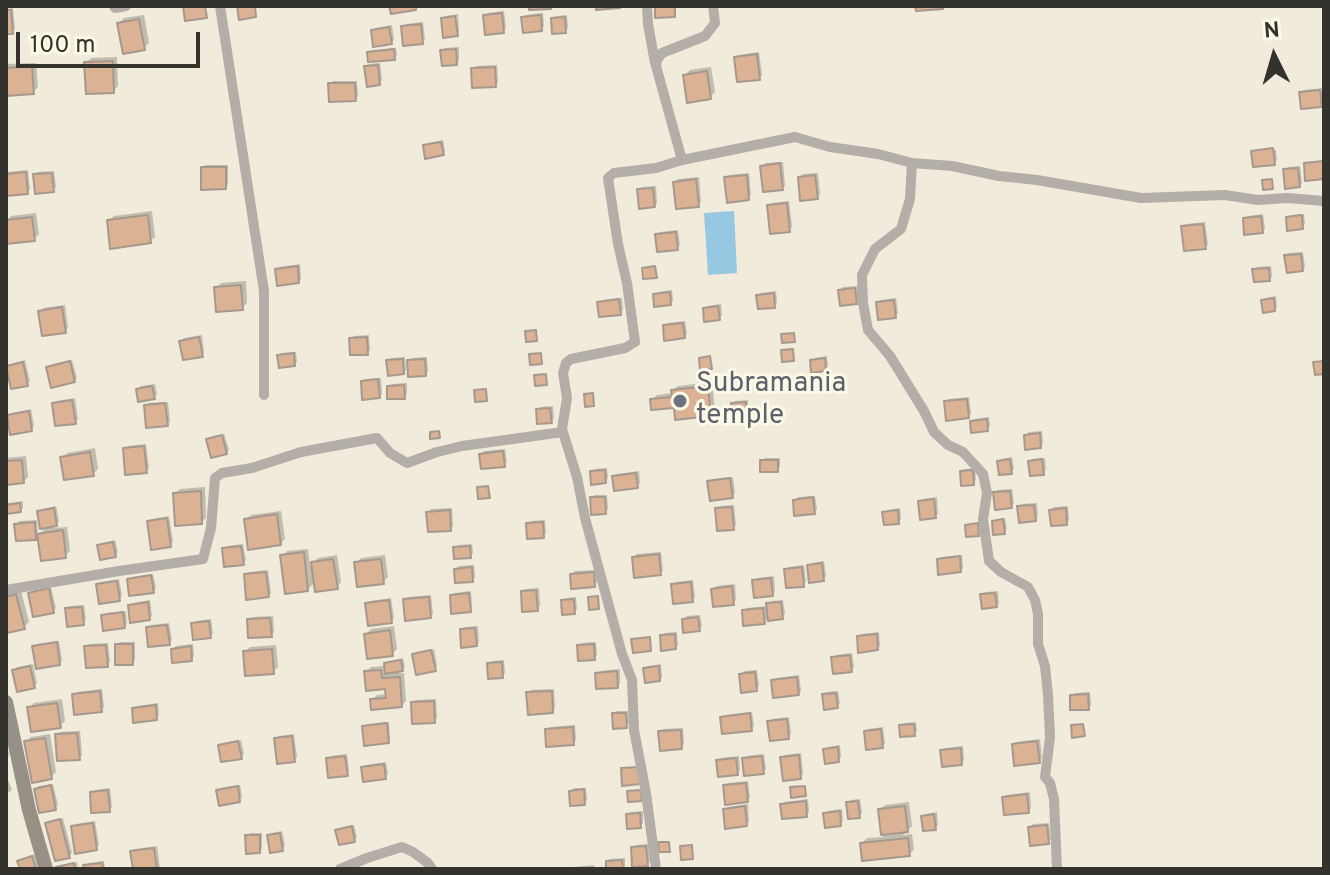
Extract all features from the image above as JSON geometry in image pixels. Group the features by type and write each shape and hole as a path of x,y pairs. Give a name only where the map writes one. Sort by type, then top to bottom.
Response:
{"main road":[{"path":"6,702 13,767 46,869"}],"street":[{"path":"114,6 126,6"},
{"path":"220,6 264,291 264,395"},
{"path":"647,6 656,66 682,160"},
{"path":"656,66 662,53 705,36 715,23 713,6"},
{"path":"656,869 634,730 632,680 622,654 563,432 567,398 563,373 566,363 571,359 625,348 635,342 608,178 614,173 656,168 795,137 912,163 952,166 1141,198 1225,195 1258,200 1287,198 1324,201"},
{"path":"912,163 910,199 901,229 875,249 862,275 865,317 868,330 890,356 934,432 948,445 963,452 983,474 987,493 984,538 989,561 1001,572 1028,587 1035,600 1038,644 1045,666 1048,695 1050,737 1045,777 1054,799 1057,869"},
{"path":"6,590 203,559 211,528 215,478 222,473 252,468 301,452 377,438 390,453 407,463 462,446 563,432"},
{"path":"340,869 402,847 428,863 432,869"}],"water":[{"path":"734,211 737,273 708,275 704,213"}],"building":[{"path":"183,6 205,6 207,18 185,21"},
{"path":"237,6 255,6 256,17 239,20"},
{"path":"389,6 416,6 416,10 391,14"},
{"path":"529,6 551,6 551,9 529,10"},
{"path":"596,6 620,6 620,8 596,10"},
{"path":"655,6 675,6 675,17 655,18"},
{"path":"915,6 943,6 943,9 916,11"},
{"path":"6,10 11,10 13,34 6,34"},
{"path":"502,13 504,33 485,35 483,15"},
{"path":"541,15 542,31 523,33 521,17"},
{"path":"455,16 458,36 443,38 441,18"},
{"path":"565,17 566,33 552,34 551,18"},
{"path":"139,19 145,50 123,54 117,23"},
{"path":"421,24 423,44 403,46 401,26"},
{"path":"389,27 392,44 373,47 371,30"},
{"path":"394,49 395,60 368,62 367,52"},
{"path":"456,49 457,65 442,66 440,50"},
{"path":"757,54 760,80 737,82 734,57"},
{"path":"113,61 114,93 86,94 84,62"},
{"path":"378,65 380,85 367,87 364,66"},
{"path":"32,66 34,94 6,96 6,68"},
{"path":"495,67 496,87 472,88 471,68"},
{"path":"707,71 711,99 687,103 683,75"},
{"path":"328,83 355,83 356,101 329,102"},
{"path":"1320,90 1322,107 1301,109 1299,92"},
{"path":"441,142 444,155 425,159 423,145"},
{"path":"1273,148 1275,165 1253,167 1251,151"},
{"path":"1324,161 1324,179 1305,181 1304,163"},
{"path":"780,163 783,190 763,192 760,166"},
{"path":"201,167 226,167 226,189 201,190"},
{"path":"1298,168 1300,187 1285,189 1283,169"},
{"path":"26,172 28,194 6,196 6,174"},
{"path":"52,173 54,192 35,194 33,174"},
{"path":"747,175 749,200 727,203 724,177"},
{"path":"815,175 818,199 800,201 798,177"},
{"path":"696,179 699,207 676,209 673,182"},
{"path":"1272,179 1273,189 1263,190 1262,180"},
{"path":"653,188 655,207 639,209 637,189"},
{"path":"787,203 790,232 770,234 767,205"},
{"path":"148,215 151,243 110,249 107,220"},
{"path":"1302,215 1303,229 1287,231 1286,217"},
{"path":"1261,216 1263,233 1244,235 1243,218"},
{"path":"32,217 35,241 6,244 6,220"},
{"path":"1203,224 1206,249 1184,251 1181,226"},
{"path":"676,232 678,250 657,252 655,234"},
{"path":"1301,254 1303,271 1287,273 1284,255"},
{"path":"298,266 299,283 277,286 275,269"},
{"path":"655,266 657,278 643,279 642,268"},
{"path":"1269,268 1270,281 1254,282 1252,269"},
{"path":"241,285 243,310 216,312 214,287"},
{"path":"855,288 857,304 840,306 838,290"},
{"path":"670,292 671,305 654,307 653,294"},
{"path":"774,293 775,308 758,309 756,295"},
{"path":"1274,298 1275,311 1263,313 1261,300"},
{"path":"619,299 621,315 599,317 597,302"},
{"path":"894,300 896,318 878,320 876,302"},
{"path":"718,306 720,320 704,322 703,308"},
{"path":"62,307 66,333 42,336 38,311"},
{"path":"683,323 685,338 664,341 663,325"},
{"path":"536,330 537,341 526,342 525,331"},
{"path":"794,333 795,342 782,343 781,334"},
{"path":"199,337 203,357 183,360 179,341"},
{"path":"367,337 368,355 350,355 349,338"},
{"path":"793,349 794,361 782,362 781,350"},
{"path":"294,353 295,366 279,368 277,355"},
{"path":"541,353 542,364 530,365 529,354"},
{"path":"710,356 712,369 700,371 699,358"},
{"path":"825,358 826,371 811,373 810,360"},
{"path":"403,359 404,374 388,376 386,360"},
{"path":"425,359 426,376 408,377 407,360"},
{"path":"70,361 75,382 51,388 46,367"},
{"path":"1324,361 1324,374 1315,375 1313,362"},
{"path":"23,362 28,386 11,389 6,366"},
{"path":"546,374 547,385 535,386 534,375"},
{"path":"378,379 380,398 362,400 361,381"},
{"path":"404,385 405,399 387,399 387,386"},
{"path":"152,386 155,399 138,402 136,389"},
{"name":"Subramania temple","path":"708,386 711,416 675,420 674,408 651,410 650,399 672,397 671,390"},
{"path":"486,389 487,401 475,402 474,390"},
{"path":"593,393 594,406 585,407 584,394"},
{"path":"967,399 969,418 946,421 944,401"},
{"path":"72,400 76,424 55,426 52,403"},
{"path":"746,402 746,414 731,415 731,403"},
{"path":"165,403 168,426 146,428 144,405"},
{"path":"550,408 552,423 537,424 536,409"},
{"path":"29,411 32,431 10,435 7,415"},
{"path":"987,419 988,431 971,433 970,421"},
{"path":"439,431 440,438 430,439 430,432"},
{"path":"1040,433 1041,448 1025,450 1024,435"},
{"path":"222,435 227,454 211,458 206,439"},
{"path":"144,446 147,473 125,475 123,448"},
{"path":"503,451 505,467 481,469 479,454"},
{"path":"90,452 94,476 64,480 60,457"},
{"path":"1010,459 1012,474 999,475 997,461"},
{"path":"1042,459 1044,475 1030,476 1028,461"},
{"path":"22,460 24,483 6,485 6,461"},
{"path":"760,460 778,460 778,472 760,472"},
{"path":"605,470 606,483 591,485 590,471"},
{"path":"973,470 974,485 961,486 960,471"},
{"path":"636,473 638,488 614,491 612,476"},
{"path":"730,478 733,498 710,501 707,481"},
{"path":"488,486 490,498 478,499 477,487"},
{"path":"201,491 202,524 175,526 173,493"},
{"path":"1010,491 1012,508 995,510 993,492"},
{"path":"590,497 605,497 606,514 591,515"},
{"path":"813,497 815,514 794,516 793,500"},
{"path":"934,499 936,518 920,520 918,501"},
{"path":"20,503 21,512 6,514 6,505"},
{"path":"1034,505 1036,521 1019,523 1017,506"},
{"path":"732,507 734,530 717,531 715,508"},
{"path":"54,508 57,526 40,529 37,511"},
{"path":"1066,508 1067,525 1051,526 1049,510"},
{"path":"450,510 451,531 428,532 426,512"},
{"path":"898,510 899,524 884,525 882,512"},
{"path":"277,514 281,545 248,550 244,519"},
{"path":"167,518 171,547 151,550 147,521"},
{"path":"1003,519 1005,534 993,535 992,521"},
{"path":"35,522 36,540 16,541 14,524"},
{"path":"543,522 544,538 527,539 526,523"},
{"path":"978,523 979,536 966,537 965,525"},
{"path":"63,530 66,558 41,561 37,534"},
{"path":"113,542 116,557 100,560 97,545"},
{"path":"241,546 244,565 224,567 222,548"},
{"path":"470,546 471,558 454,559 453,547"},
{"path":"304,552 308,591 285,594 280,555"},
{"path":"659,554 661,575 634,578 632,557"},
{"path":"960,556 961,572 938,575 937,559"},
{"path":"333,559 338,589 315,592 311,562"},
{"path":"381,559 384,584 357,587 354,562"},
{"path":"822,563 824,581 809,583 807,565"},
{"path":"472,567 473,582 455,583 454,569"},
{"path":"802,567 804,587 786,588 784,569"},
{"path":"266,572 269,597 246,600 244,574"},
{"path":"594,572 595,587 571,589 570,574"},
{"path":"151,575 154,593 129,596 127,579"},
{"path":"771,578 773,596 754,598 752,580"},
{"path":"117,581 120,601 99,604 96,584"},
{"path":"691,582 693,602 673,604 671,584"},
{"path":"732,586 734,605 713,607 711,589"},
{"path":"49,588 54,613 33,617 28,593"},
{"path":"536,590 538,611 522,612 521,591"},
{"path":"469,593 471,612 451,614 450,595"},
{"path":"995,593 997,607 982,609 980,594"},
{"path":"16,594 25,629 7,633 6,597"},
{"path":"598,596 599,609 589,610 588,597"},
{"path":"429,597 431,618 405,621 403,599"},
{"path":"574,599 575,614 562,615 561,600"},
{"path":"389,600 392,623 368,626 365,603"},
{"path":"148,602 150,620 130,623 128,605"},
{"path":"781,602 783,619 768,621 766,603"},
{"path":"82,607 84,625 67,627 65,608"},
{"path":"763,608 765,624 743,626 742,610"},
{"path":"123,612 125,628 103,631 101,615"},
{"path":"698,617 700,631 683,633 682,619"},
{"path":"270,618 272,637 248,638 247,619"},
{"path":"209,621 211,638 193,640 191,623"},
{"path":"167,625 170,645 148,647 146,627"},
{"path":"475,628 477,646 461,648 460,629"},
{"path":"390,630 393,656 367,659 364,634"},
{"path":"675,634 676,649 661,651 660,635"},
{"path":"877,634 878,650 858,653 857,636"},
{"path":"650,637 651,651 633,653 631,639"},
{"path":"57,642 60,665 36,669 32,646"},
{"path":"115,644 133,644 133,665 115,665"},
{"path":"594,644 595,660 578,661 577,645"},
{"path":"106,645 108,667 86,668 84,646"},
{"path":"191,646 192,661 172,663 171,649"},
{"path":"272,649 274,674 245,676 243,651"},
{"path":"431,650 436,671 416,675 412,654"},
{"path":"850,655 852,672 833,674 831,657"},
{"path":"401,660 403,671 385,674 384,663"},
{"path":"502,662 503,678 488,679 487,663"},
{"path":"30,666 35,688 17,692 12,670"},
{"path":"659,666 660,681 645,683 643,668"},
{"path":"381,670 382,678 400,677 402,707 371,710 370,699 386,698 385,689 366,691 364,671"},
{"path":"617,671 618,688 596,689 595,673"},
{"path":"755,672 757,691 741,693 739,674"},
{"path":"797,677 799,695 773,698 771,680"},
{"path":"100,691 102,712 74,715 72,694"},
{"path":"552,691 553,713 528,715 526,692"},
{"path":"836,693 838,708 824,710 822,694"},
{"path":"1088,694 1089,710 1070,710 1070,695"},
{"path":"434,701 435,723 412,724 411,702"},
{"path":"57,703 61,728 31,732 27,707"},
{"path":"156,705 157,720 133,723 132,708"},
{"path":"612,713 626,713 627,728 613,729"},
{"path":"750,713 752,731 722,734 720,717"},
{"path":"787,719 789,739 770,741 767,721"},
{"path":"387,723 389,743 364,746 362,726"},
{"path":"914,724 915,736 900,737 899,725"},
{"path":"1083,724 1085,736 1072,738 1071,725"},
{"path":"573,727 574,745 546,747 545,729"},
{"path":"881,729 883,748 866,750 864,731"},
{"path":"681,730 682,749 660,751 658,731"},
{"path":"77,733 80,760 57,761 55,734"},
{"path":"292,736 295,762 277,764 274,738"},
{"path":"45,738 52,779 32,783 24,741"},
{"path":"238,741 242,759 221,762 218,745"},
{"path":"1037,741 1040,763 1014,766 1012,744"},
{"path":"838,747 839,762 825,764 823,749"},
{"path":"961,748 962,765 942,767 940,750"},
{"path":"799,755 801,779 783,781 780,757"},
{"path":"345,756 348,776 328,778 326,758"},
{"path":"762,756 764,774 744,776 742,758"},
{"path":"736,758 738,775 718,777 716,760"},
{"path":"384,764 386,779 363,782 361,767"},
{"path":"639,767 640,784 622,786 621,768"},
{"path":"746,783 748,802 725,805 723,785"},
{"path":"51,785 56,810 39,813 34,789"},
{"path":"238,786 240,802 219,806 216,790"},
{"path":"805,786 806,796 791,798 790,787"},
{"path":"584,789 585,805 570,806 569,791"},
{"path":"108,790 110,812 91,813 90,792"},
{"path":"641,790 642,801 628,802 627,791"},
{"path":"1027,794 1029,813 1004,815 1002,797"},
{"path":"806,801 807,817 782,819 780,804"},
{"path":"858,801 860,818 848,819 846,802"},
{"path":"745,806 747,826 725,829 723,809"},
{"path":"905,806 908,832 881,835 878,809"},
{"path":"840,811 841,826 825,828 823,813"},
{"path":"640,813 641,828 627,829 626,814"},
{"path":"934,814 936,830 923,831 921,816"},
{"path":"60,819 70,858 55,861 45,823"},
{"path":"93,823 97,850 75,854 71,826"},
{"path":"1047,825 1049,844 1030,846 1028,827"},
{"path":"352,826 355,842 339,845 335,830"},
{"path":"280,833 283,851 270,853 267,835"},
{"path":"245,835 260,835 260,853 246,854"},
{"path":"908,838 910,856 862,861 860,843"},
{"path":"658,842 669,842 670,852 659,852"},
{"path":"692,845 693,859 681,860 680,846"},
{"path":"646,846 648,866 632,867 631,847"},
{"path":"154,848 157,869 133,869 130,851"},
{"path":"32,856 36,869 20,869 17,861"},
{"path":"622,860 623,869 606,869 606,861"},
{"path":"74,863 75,869 56,867"},
{"path":"102,863 103,869 84,869 83,865"}],"place":[{"name":"Subramania temple","path":"680,401"}]}
